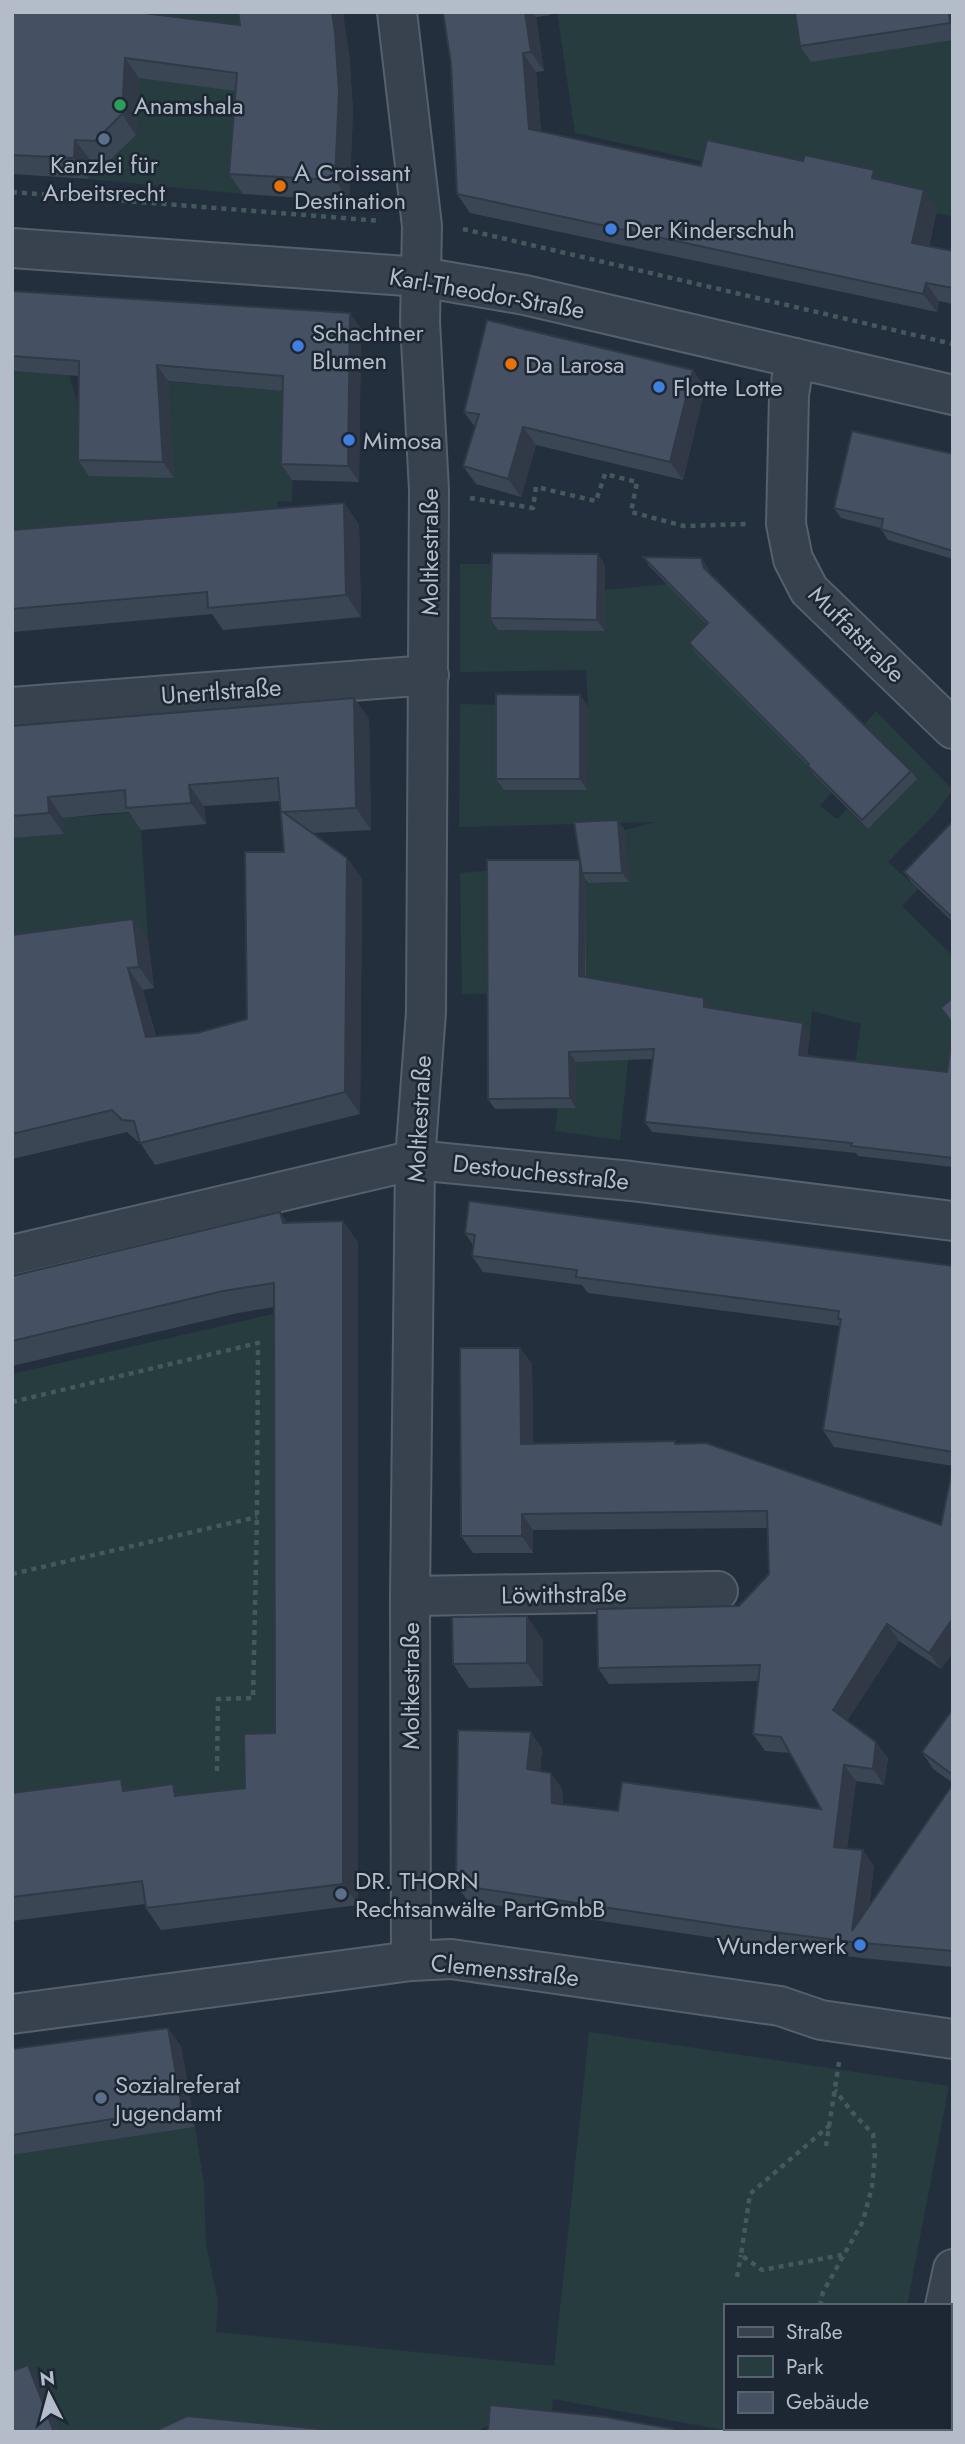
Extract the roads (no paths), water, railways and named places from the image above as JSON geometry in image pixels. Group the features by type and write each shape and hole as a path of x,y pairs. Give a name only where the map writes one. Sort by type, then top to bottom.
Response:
{"street":[{"name":"Moltkestraße","path":"397,12 422,226 419,323 429,490 426,1012 415,1160 410,1596 411,1961"},
{"name":"Karl-Theodor-Straße","path":"12,248 421,277 524,295 953,395"},
{"name":"Muffatstraße","path":"796,358 789,396 786,524 793,559 809,590 953,729"},
{"name":"Unertlstraße","path":"12,707 429,675"},
{"name":"Destouchesstraße","path":"12,1255 415,1160 631,1181 953,1221"},
{"name":"Löwithstraße","path":"410,1596 718,1591"},
{"name":"Clemensstraße","path":"12,2014 411,1961 451,1959 780,2006 821,2020 953,2039"},
{"path":"945,2304 953,2269"}],"place":[{"name":"Anamshala","path":"120,105"},
{"name":"Kanzlei für Arbeitsrecht","path":"104,139"},
{"name":"A Croissant Destination","path":"280,186"},
{"name":"Der Kinderschuh","path":"611,229"},
{"name":"Schachtner Blumen","path":"298,346"},
{"name":"Da Larosa","path":"511,364"},
{"name":"Flotte Lotte","path":"659,387"},
{"name":"Mimosa","path":"349,440"},
{"name":"DR. THORN Rechtsanwälte PartGmbB","path":"341,1894"},
{"name":"Wunderwerk","path":"860,1945"},
{"name":"Sozialreferat Jugendamt","path":"101,2098"}]}
